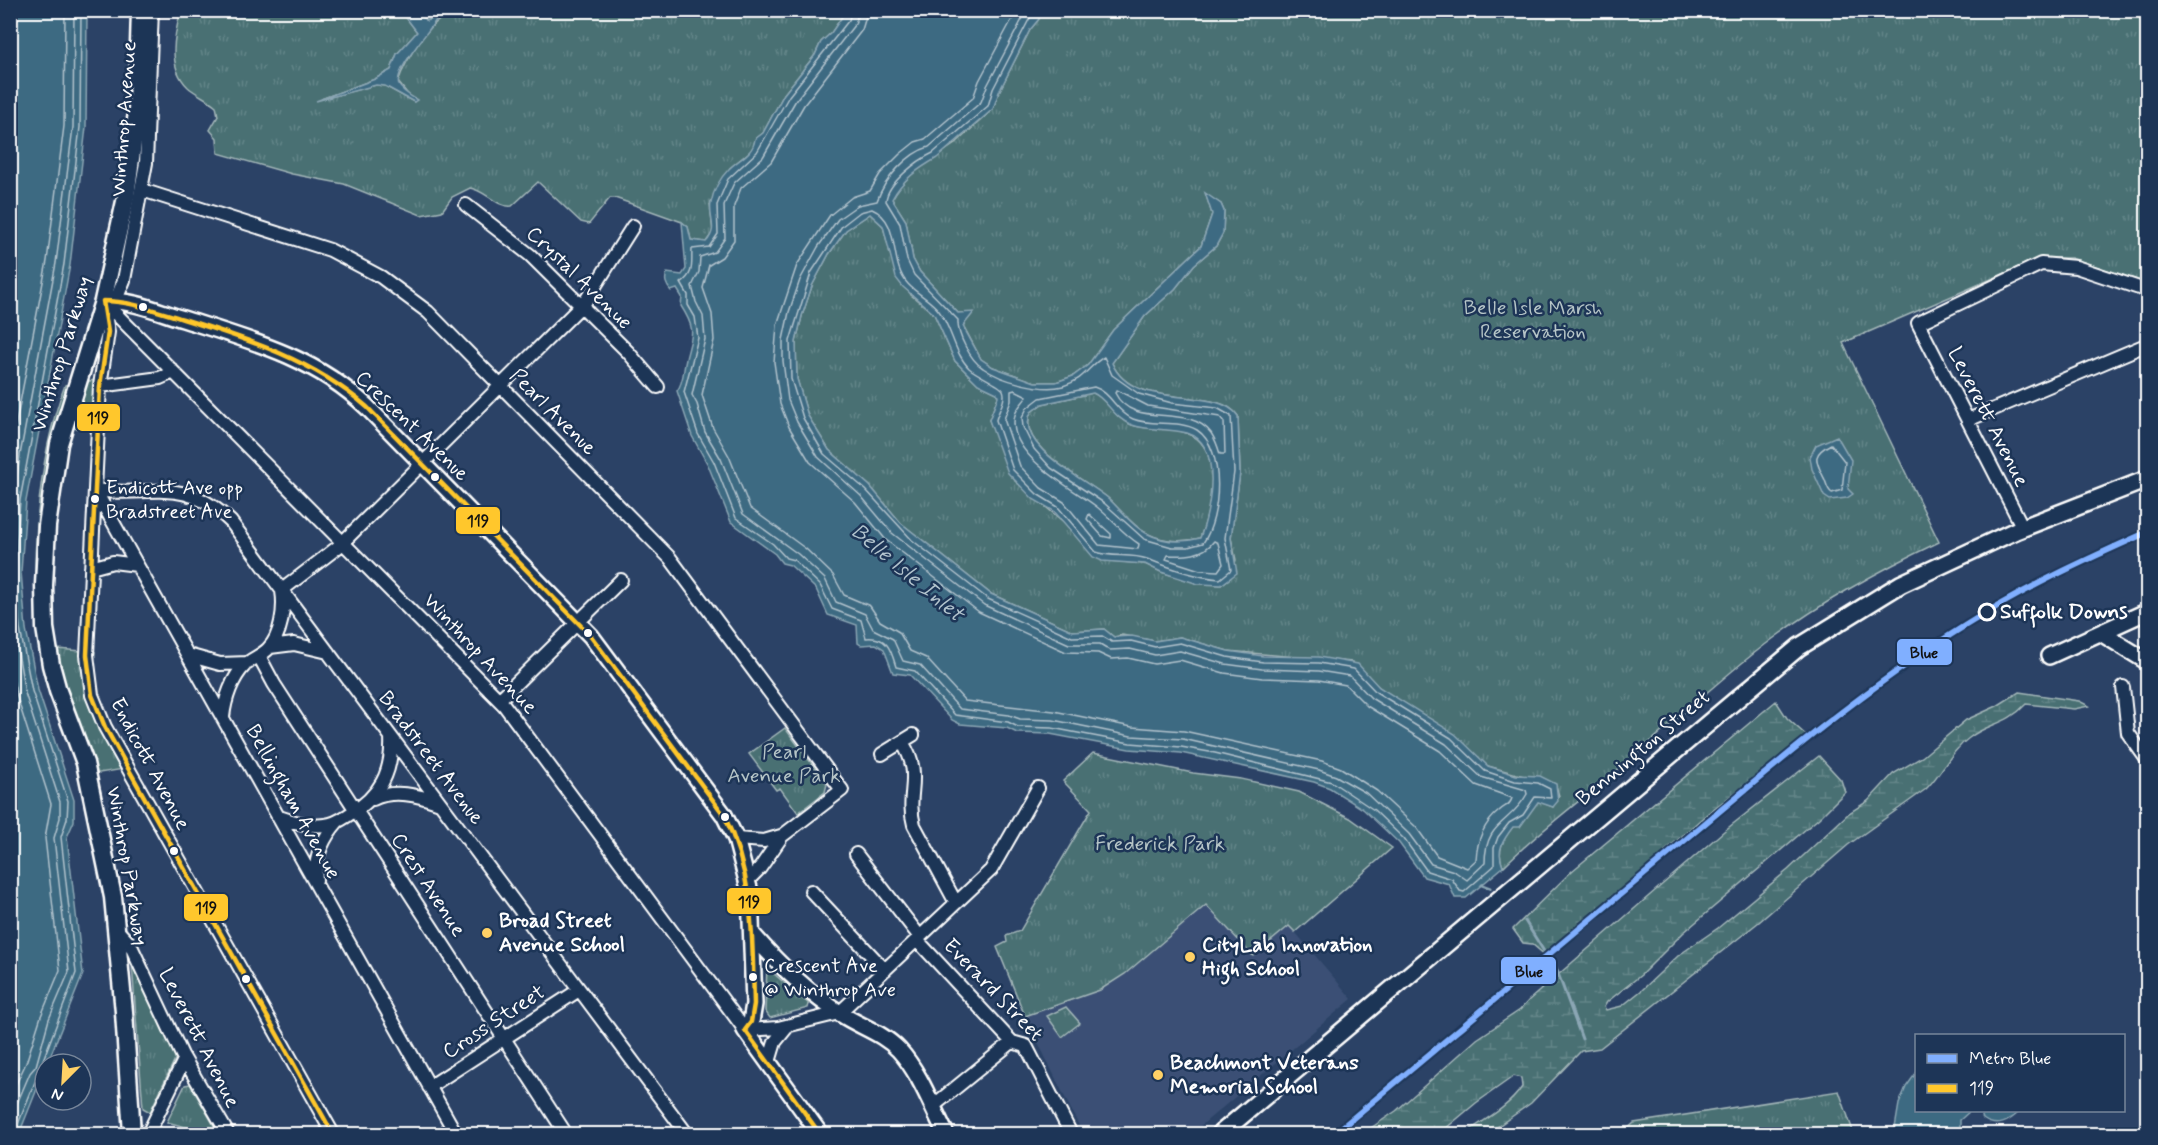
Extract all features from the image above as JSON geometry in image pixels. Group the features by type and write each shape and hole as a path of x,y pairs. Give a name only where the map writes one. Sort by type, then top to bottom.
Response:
{"main road":[{"name":"Winthrop Parkway","path":"132,1134 117,930 109,873 85,763 58,692 51,664 44,602 47,526 57,451 71,399 110,301 134,145 138,96 140,10"},
{"name":"Bennington Street","path":"1220,1134 1799,647 1900,584 2023,528 2148,479"}],"street":[{"name":"Winthrop Avenue","path":"152,10 148,133 142,190 123,284 110,301 171,369 499,700 770,1062 820,1134"},
{"name":"Pearl Avenue","path":"142,190 306,242 362,266 398,288 428,312 677,567 842,790 782,836"},
{"name":"Crystal Avenue","path":"466,205 530,255 658,387"},
{"path":"223,717 232,686 248,663 270,647 281,619 282,590 343,542 581,306 633,226"},
{"name":"Leverett Avenue","path":"2023,528 1918,323 2041,264 2076,267 2148,291"},
{"name":"Endicott Avenue","path":"110,301 100,386 87,667 98,714 333,1134"},
{"name":"Crescent Avenue","path":"110,301 261,344 303,361 356,397 594,639 714,800 736,839 748,880 753,935 754,1009 746,1030"},
{"path":"1968,420 2148,344"},
{"path":"100,386 163,377 171,369"},
{"name":"Bradstreet Avenue","path":"95,490 120,492 168,489 186,493 209,503 231,522 687,1134"},
{"name":"Bellingham Avenue","path":"95,490 456,1134"},
{"path":"91,568 113,562 137,565"},
{"path":"499,700 621,580"},
{"path":"2049,656 2148,611"},
{"path":"2101,633 2148,662"},
{"path":"270,647 294,644 328,652"},
{"path":"188,655 220,664 248,663"},
{"name":"Crest Avenue","path":"259,656 274,684 567,1134"},
{"path":"2123,687 2128,734 2148,761"},
{"path":"372,800 387,773 391,755 391,737"},
{"path":"882,754 907,739 914,768 912,811 914,825 956,903"},
{"path":"746,1030 789,1025 839,1013 994,866 1038,788"},
{"path":"279,817 315,825 338,821 381,795 401,794 440,803"},
{"path":"316,884 316,867 321,847 338,821"},
{"path":"736,839 764,841 782,836"},
{"path":"748,880 760,868 782,836"},
{"name":"Everard Street","path":"856,854 918,939 1012,1042 1022,1043 1028,1048 1071,1134"},
{"path":"811,891 885,970"},
{"name":"Leverett Avenue","path":"117,930 130,944 184,1060 228,1134"},
{"path":"753,935 784,970 839,1013 879,1034 899,1050 915,1072 946,1134"},
{"name":"Cross Street","path":"429,1087 579,990"},
{"path":"770,1062 775,1042 789,1025"},
{"path":"932,1107 1012,1042"},
{"path":"148,1134 184,1060"}],"shaded area":[{"name":"Beachmont Veterans Memorial School","path":"1206,905 1253,955 1290,926 1352,999 1191,1134 1083,1134 1025,1016 1100,990 1125,974"}],"green space":[{"path":"181,11 401,11 417,32 397,54 391,70 375,79 321,99 376,85 385,86 414,102 398,82 401,73 427,32 443,17 451,14 433,16 427,21 415,11 846,11 784,94 763,133 755,140 753,149 730,168 710,205 713,232 706,242 691,240 688,227 682,222 615,198 610,198 589,224 581,222 538,182 512,206 501,204 470,188 452,197 442,211 421,215 344,184 292,174 218,153 217,138 210,130 218,116 216,106 188,87 177,70 174,50"},
{"name":"Belle Isle Marsh Reservation","path":"1041,11 2147,11 2147,283 2071,258 2040,258 1843,343 1939,542 1854,586 1774,638 1551,824 1503,867 1500,857 1504,839 1538,801 1553,807 1559,796 1556,785 1488,766 1379,687 1352,662 1228,651 1180,637 1155,641 1122,635 1114,637 1104,629 1073,631 991,594 901,523 870,486 829,450 808,416 797,379 796,342 802,316 812,286 829,254 846,230 870,214 883,226 891,257 911,295 934,314 955,361 978,384 997,393 998,397 989,420 1015,481 1110,561 1145,564 1161,572 1198,583 1221,585 1230,578 1236,560 1231,538 1240,473 1238,416 1228,407 1213,401 1156,393 1138,388 1123,378 1112,363 1145,316 1175,289 1194,265 1216,246 1223,233 1224,211 1221,204 1206,195 1212,214 1201,246 1113,330 1088,365 1073,376 1056,382 1035,382 993,367 981,359 963,325 973,313 958,313 920,272 913,259 906,221 892,199 898,188 915,171 955,144 993,109 999,92 1030,30 1039,19"},
{"path":"102,379 97,429 72,428 60,482 52,538 50,595 57,649 95,652 92,683 124,769 81,776 56,710 44,669 36,602 37,526 47,450 65,385"},
{"path":"1093,393 1132,425 1184,432 1201,443 1208,454 1212,483 1200,538 1173,541 1146,533 1131,522 1109,499 1056,462 1033,438 1029,425 1031,412 1042,404"},
{"path":"2019,692 2079,701 2089,706 2074,709 2026,704 2012,716 1976,733 1957,749 1926,789 1848,845 1759,922 1600,1048 1581,1051 1531,1103 1487,1134 1464,1134 1510,1101 1522,1087 1521,1078 1514,1076 1476,1103 1439,1134 1362,1134 1396,1111 1477,1039 1520,1010 1724,831 1819,756 1841,780 1845,792 1819,818 1683,933 1641,975 1607,1002 1604,1007 1606,1010 1622,1006 1679,955 1718,928 1788,870 1849,813 1868,801 1893,774 1922,757 1966,720 1997,706"},
{"path":"1776,701 1787,718 1808,737 1708,813 1665,851 1663,856 1546,956 1532,944 1523,943 1513,929 1572,871"},
{"name":"Pearl Avenue Park","path":"785,728 827,784 825,792 798,813 780,788 776,790 749,754"},
{"name":"Frederick Park","path":"1093,753 1193,773 1241,779 1299,792 1350,818 1392,848 1295,932 1289,926 1253,956 1206,905 1125,974 1100,990 1025,1016 997,947 1007,942 1006,936 1020,931 1091,810 1063,781"},
{"path":"132,965 134,965 176,1057 150,1112 143,1108"},
{"path":"767,968 809,1004 808,1008 770,1018 765,1011"},
{"path":"1066,1007 1080,1023 1062,1037 1047,1016"},
{"path":"190,1084 219,1134 200,1134 200,1131 167,1122 185,1085"},
{"path":"1839,1091 1854,1134 1622,1134 1634,1123"}],"water":[{"path":"10,11 87,11 86,127 70,265 26,501 21,572 26,629 38,690 74,800 74,821 67,837 83,974 52,1052 33,1052 33,1099 19,1134 10,1134"},
{"path":"401,11 415,11 427,21 441,12 452,14 443,15 436,20 401,71 399,85 417,100 414,102 385,86 376,85 316,101 375,79 391,70 397,54 417,32"},
{"name":"Belle Isle Inlet","path":"846,11 1041,11 1039,19 1030,30 999,92 993,109 937,158 912,175 892,199 906,221 913,259 920,272 958,313 974,312 963,326 981,359 993,367 1035,382 1056,382 1073,376 1088,365 1113,330 1201,246 1212,214 1205,193 1221,204 1224,211 1223,233 1216,246 1194,265 1175,289 1145,316 1112,363 1123,378 1138,388 1156,393 1212,401 1227,407 1238,416 1240,473 1231,538 1237,573 1221,585 1198,584 1161,572 1145,564 1102,561 1093,557 1054,511 1033,499 1008,473 989,420 998,397 997,393 978,384 955,361 934,314 896,278 883,226 870,214 846,230 829,254 812,286 796,342 797,379 808,416 829,450 870,486 901,523 991,594 1073,631 1104,629 1114,637 1132,636 1155,641 1180,637 1228,651 1263,656 1319,657 1358,664 1379,687 1455,734 1488,766 1516,775 1540,776 1556,784 1558,801 1553,807 1538,802 1520,827 1513,827 1500,850 1503,867 1466,898 1455,898 1449,884 1424,877 1399,843 1363,809 1330,788 1314,782 1181,753 1129,749 1050,734 1017,733 1007,728 960,724 952,720 910,675 893,673 884,649 876,644 861,645 858,643 857,625 828,615 816,589 790,565 782,563 775,554 731,522 708,465 692,436 677,391 692,335 687,315 681,306 682,297 677,289 671,291 669,289 666,276 667,273 682,275 686,269 682,222 688,227 691,240 706,242 710,237 713,227 710,208 715,189 728,170 751,149 755,139 763,133 784,94 815,55 821,42 831,33","holes":["1093,393 1120,418 1132,425 1180,431 1199,440 1206,450 1211,480 1207,512 1200,538 1173,541 1146,533 1131,522 1109,499 1056,462 1042,450 1033,438 1028,425 1031,412 1042,404"]},
{"path":"1837,436 1851,460 1848,489 1853,494 1847,498 1830,500 1824,496 1812,469 1810,457 1816,445"},
{"path":"1915,1074 1915,1112 1969,1112 1960,1120 1960,1134 1894,1134 1899,1104 1906,1087"},
{"path":"1981,1112 2019,1112 2007,1121 1998,1124 1983,1119"}],"waterway":[{"path":"1482,885 1490,888"},
{"path":"1525,921 1545,953"},
{"path":"1555,965 1582,1039"}],"metro line":[{"name":"Blue","path":"1334,1134 1763,775 1883,681 1924,652 2010,599 2148,532"}],"transit line":[{"name":"119","path":"333,1134 105,727 92,695 87,655 100,386 108,332 103,301 143,307 208,327 280,353 325,376 367,407 591,636 724,815 741,862 750,908 754,1004 751,1022 745,1030 820,1134"}],"place":[{"name":"Endicott Ave opp Bradstreet Ave","path":"95,499"},
{"name":"Suffolk Downs","path":"1987,612"},
{"name":"Broad Street Avenue School","path":"487,933"},
{"name":"CityLab Innovation High School","path":"1190,957"},
{"name":"Crescent Ave @ Winthrop Ave","path":"753,977"},
{"name":"Beachmont Veterans Memorial School","path":"1158,1075"}]}
